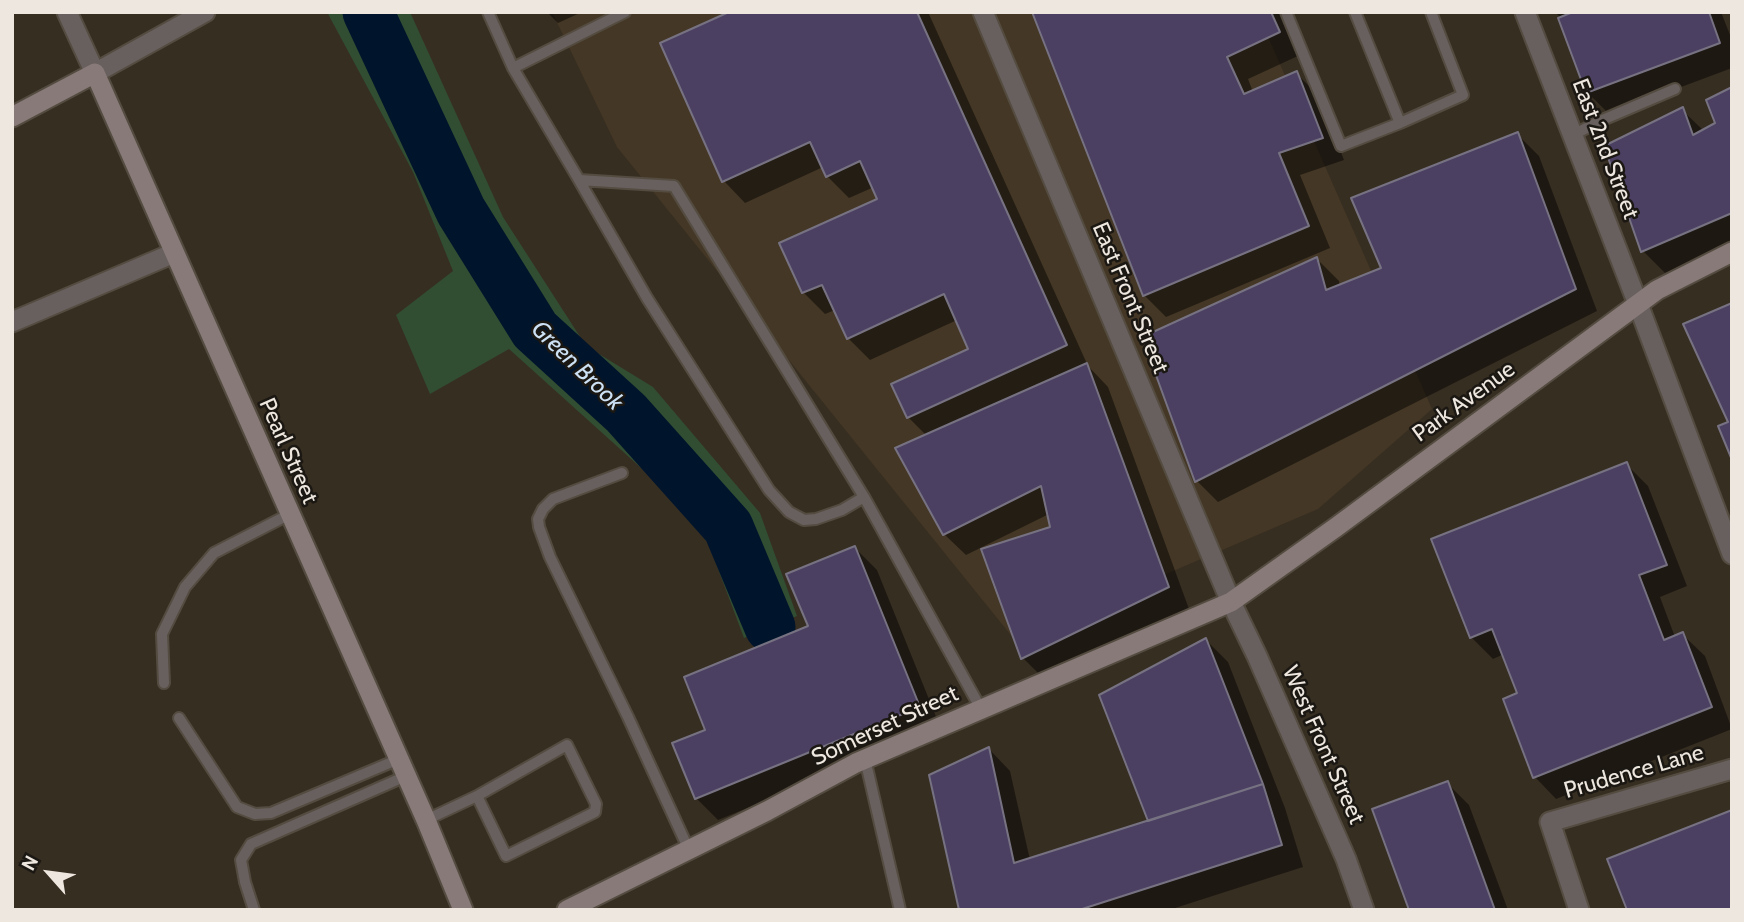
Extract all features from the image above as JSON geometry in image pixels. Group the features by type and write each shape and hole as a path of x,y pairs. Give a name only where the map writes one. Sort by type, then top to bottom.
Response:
{"main road":[{"path":"12,117 95,73"},
{"name":"Pearl Street","path":"95,73 426,820 463,910"},
{"name":"Park Avenue","path":"1231,602 1657,290 1732,252"},
{"name":"Somerset Street","path":"567,910 865,759 1231,602"}],"street":[{"name":"Pearl Street","path":"67,12 95,73"},
{"path":"95,73 205,12"},
{"name":"East Front Street","path":"983,12 1231,602"},
{"name":"East 2nd Street","path":"1524,12 1639,304 1732,554"},
{"path":"12,322 174,253"},
{"name":"West Front Street","path":"1231,602 1346,859 1360,909"},
{"name":"Prudence Lane","path":"1579,910 1550,822 1732,769"}],"lane":[{"path":"488,12 513,68 647,298 769,490 789,512 804,520 842,510 864,497"},
{"path":"513,68 625,12"},
{"path":"1286,12 1341,146 1463,95 1431,12"},
{"path":"1355,12 1400,123"},
{"path":"1573,135 1675,89"},
{"path":"579,180 674,186 864,497 981,709"},
{"path":"622,472 553,499 538,519 539,527 689,850"},
{"path":"164,683 162,634 185,587 214,553 290,514"},
{"path":"179,718 237,807 255,814 271,813 402,768"},
{"path":"426,820 477,796 567,745 596,804 595,812 506,856 477,796"},
{"path":"865,759 900,910"},
{"path":"254,910 241,860 251,844 402,768"}],"shaded area":[{"path":"552,12 1257,12 1432,409 1318,509 1014,639 617,147"}],"green space":[{"path":"327,12 410,12 503,217 586,346 653,387 760,513 797,616 744,638 700,521 509,349 430,394 396,315 453,271 413,172"}],"building":[{"path":"729,12 917,12 1067,345 907,418 891,384 968,349 944,294 847,339 822,285 802,293 779,243 877,199 860,161 826,177 810,142 722,182 660,43"},
{"path":"1032,12 1271,12 1280,32 1227,57 1244,94 1297,71 1323,138 1279,153 1309,226 1143,296"},
{"path":"1573,12 1709,12 1720,43 1586,93 1558,18"},
{"path":"1732,87 1732,213 1641,252 1604,146 1683,107 1693,135 1715,123 1706,100"},
{"path":"1518,132 1576,289 1195,482 1142,337 1317,257 1326,290 1381,268 1351,198"},
{"path":"1732,303 1732,460 1718,426 1728,422 1683,324"},
{"path":"1087,363 1169,587 1021,659 981,549 1050,527 1041,486 943,535 895,448"},
{"path":"1627,462 1667,565 1639,575 1664,640 1683,632 1712,707 1533,778 1503,699 1517,693 1492,629 1470,638 1431,539"},
{"path":"855,546 920,707 695,799 672,743 705,730 684,677 808,626 786,574"},
{"path":"1206,638 1263,784 1148,821 1099,695"},
{"path":"989,747 1014,863 1263,784 1282,845 1079,910 959,910 929,775"},
{"path":"1448,781 1495,910 1409,910 1372,809"},
{"path":"1732,810 1732,910 1627,910 1607,859"}],"waterway":[{"name":"Green Brook","path":"368,12 461,211 535,330 626,413 728,527 770,627"}]}
